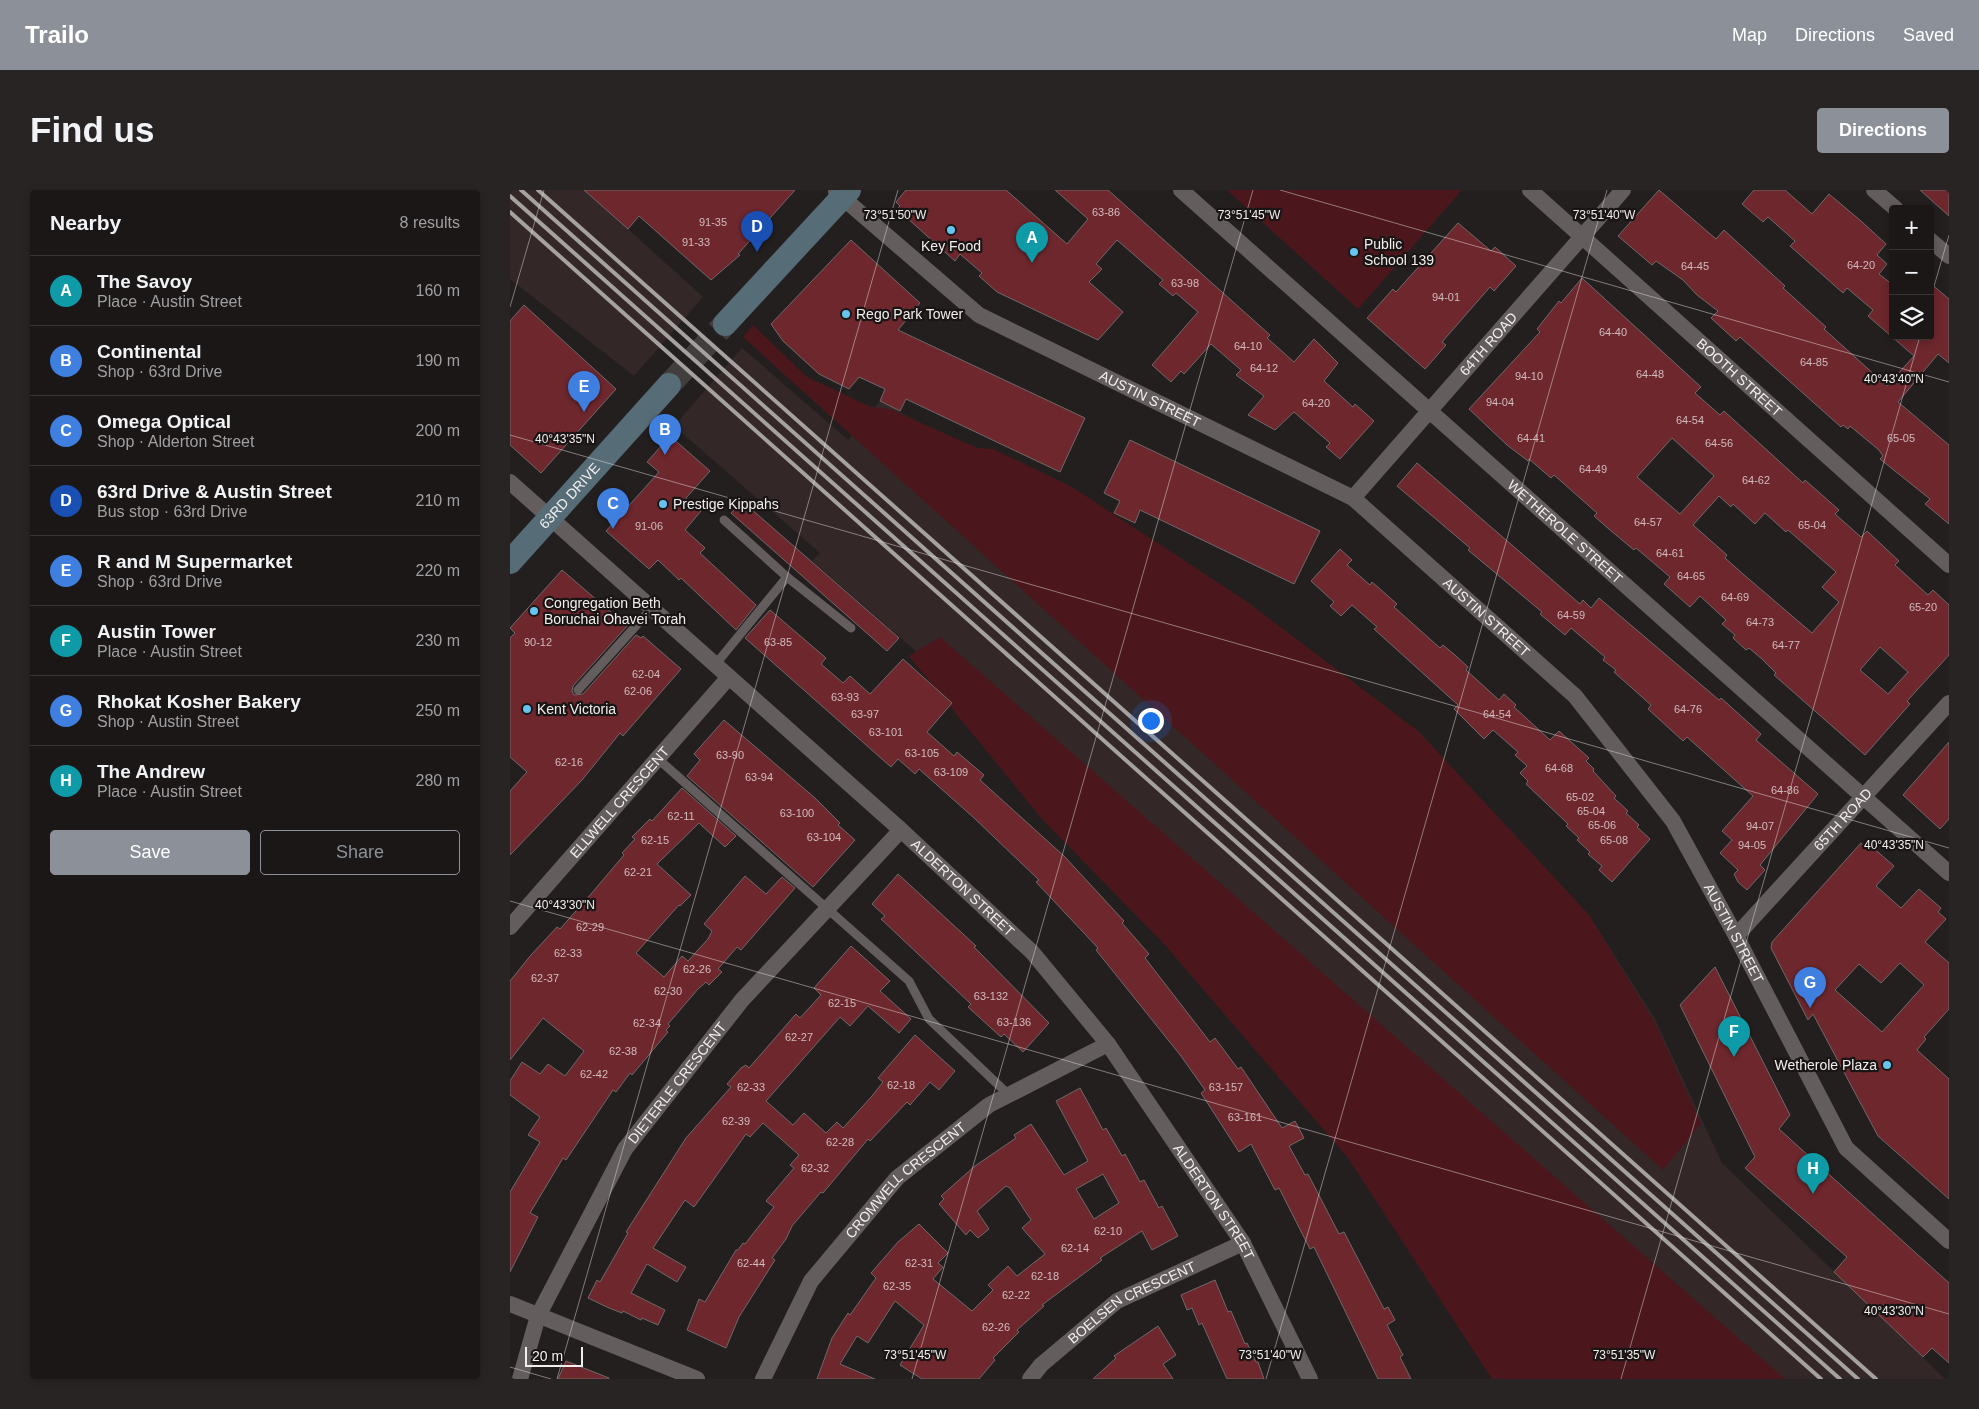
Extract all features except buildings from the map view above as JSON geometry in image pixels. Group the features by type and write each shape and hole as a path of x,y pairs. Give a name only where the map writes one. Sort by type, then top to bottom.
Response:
{"street":[{"name":"WETHEROLE STREET","path":"1181,190 1949,873"},
{"name":"BOOTH STREET","path":"1530,190 1949,565"},
{"name":"64TH ROAD","path":"1353,498 1428,410 1623,190"},
{"path":"1874,190 1891,205"},
{"path":"725,324 842,192"},
{"name":"AUSTIN STREET","path":"842,192 979,315 1353,498 1576,696 1673,821 1736,936 1846,1148 1949,1241"},
{"path":"1934,243 1949,256"},
{"name":"63RD DRIVE","path":"510,562 669,385"},
{"name":"ALDERTON STREET","path":"510,482 901,830 1032,952 1108,1044 1243,1243 1310,1379"},
{"name":"ELLWELL CRESCENT","path":"510,928 728,677"},
{"name":"65TH ROAD","path":"1736,936 1865,798 1949,703"},
{"name":"DIETERLE CRESCENT","path":"520,1379 538,1316 625,1149 742,1000 901,830"},
{"name":"CROMWELL CRESCENT","path":"763,1379 811,1281 897,1178 988,1105 1108,1044"},
{"name":"BOELSEN CRESCENT","path":"1030,1379 1041,1365 1117,1300 1243,1243"},
{"path":"510,1304 698,1379"}],"lane":[{"path":"724,520 787,577 851,628"},
{"path":"716,665 787,577"},
{"path":"578,690 652,608"},
{"path":"657,758 909,981 929,1018 1009,1095"}],"shaded area":[{"path":"510,190 585,190 703,297 634,376 510,279"},
{"name":"Public School 139","path":"1227,190 1462,190 1358,309"},
{"path":"753,325 807,377 871,407 890,409 977,448 993,449 1072,487 1246,601 1419,732 1589,915 1656,1025 1701,1123 1663,1170 743,337"},
{"path":"742,348 848,440 880,401 1246,601 1419,732 1589,915 1655,1019 1722,1163 1945,1379 1501,1379 1402,1221 985,716 911,647 812,561 820,553 674,426"},
{"path":"940,637 1785,1379 1492,1379 1348,1158 1165,945 1042,819 909,656"}],"tunnel":[{"path":"669,385 725,324"}],"railway":[{"path":"521,190 1858,1379"},
{"path":"538,190 1876,1379"},
{"path":"510,196 1840,1379"},
{"path":"510,212 1821,1379"}],"place":[{"name":"Key Food","path":"951,230"},
{"name":"63rd Drive & Austin Street","path":"757,252"},
{"name":"Public School 139","path":"1354,252"},
{"name":"The Savoy","path":"1032,263"},
{"name":"Rego Park Tower","path":"846,314"},
{"name":"R and M Supermarket","path":"584,412"},
{"name":"Continental","path":"665,455"},
{"name":"Prestige Kippahs","path":"663,504"},
{"name":"Omega Optical","path":"613,529"},
{"name":"Congregation Beth Boruchai Ohavei Torah","path":"534,611"},
{"name":"Kent Victoria","path":"527,709"},
{"name":"Rhokat Kosher Bakery","path":"1810,1008"},
{"name":"Austin Tower","path":"1734,1057"},
{"name":"Wetherole Plaza","path":"1887,1065"},
{"name":"The Andrew","path":"1813,1194"}]}
